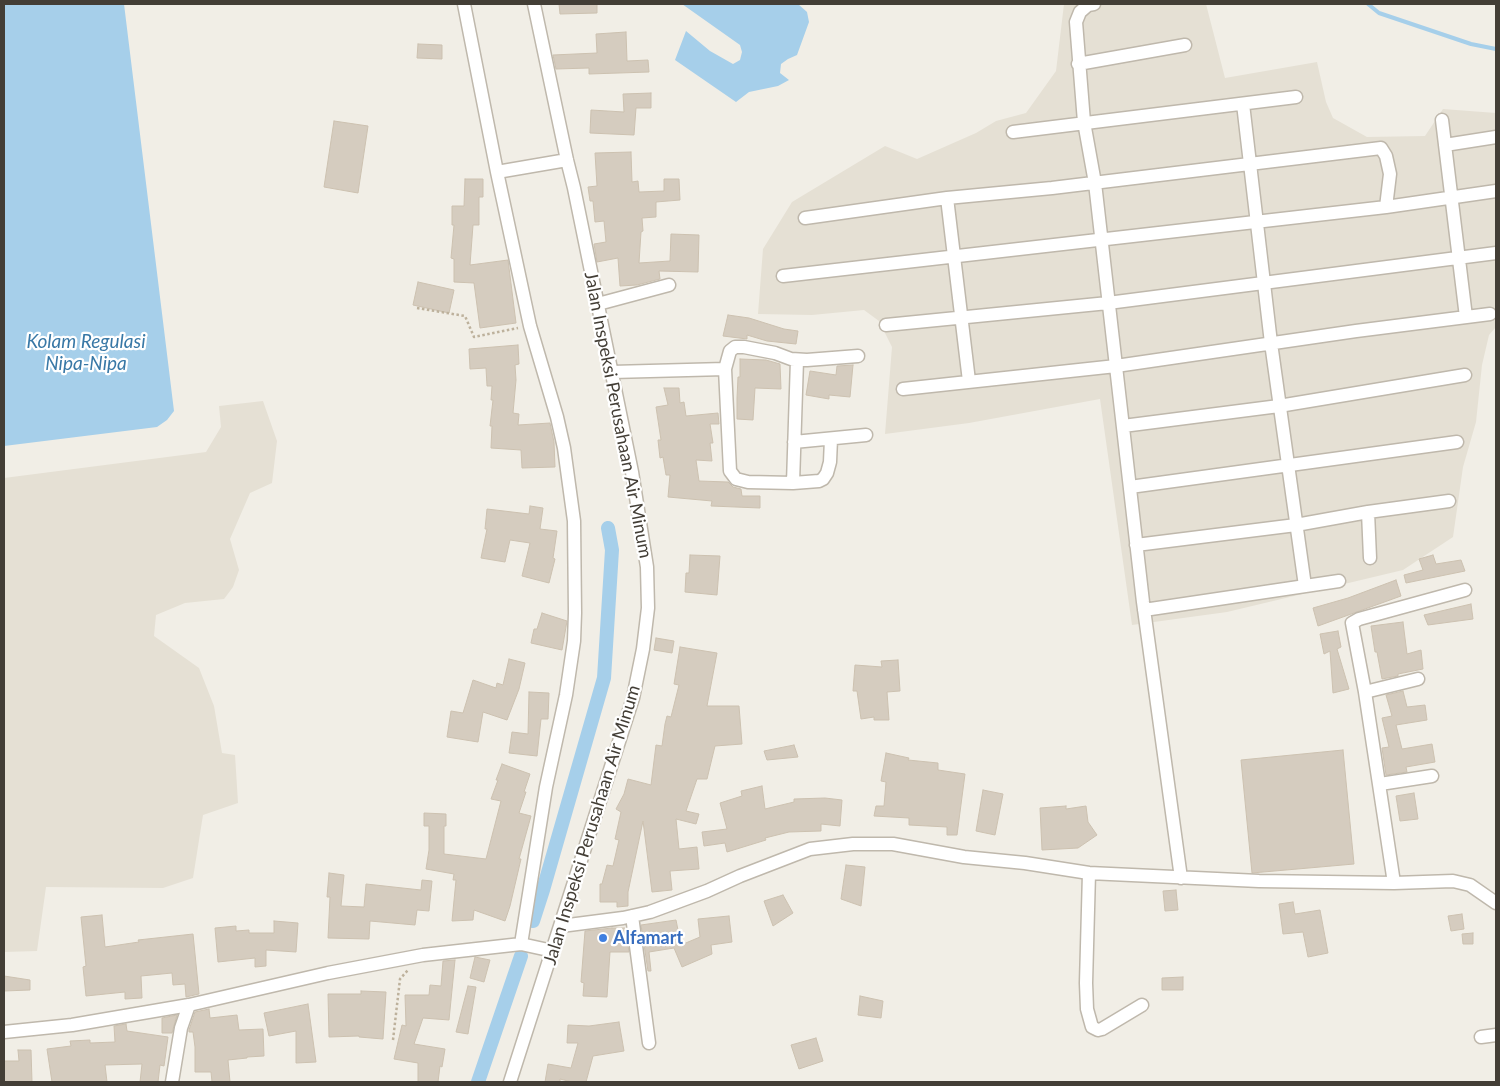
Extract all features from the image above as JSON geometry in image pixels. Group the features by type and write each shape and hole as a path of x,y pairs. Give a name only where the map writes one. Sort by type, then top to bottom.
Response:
{"street":[{"path":"464,4 530,326 557,417 564,448 574,521 574,642 566,695 546,786 521,944"},
{"name":"Jalan Inspeksi Perusahaan Air Minum","path":"510,1082 634,698 648,608 647,567 641,521 574,188 534,4"},
{"path":"1094,4 1088,5 1080,12 1076,22 1078,64 1084,122 1095,183 1102,239 1144,610 1181,878"},
{"path":"1078,64 1185,45"},
{"path":"1013,132 1296,97"},
{"path":"1243,104 1263,284 1305,586"},
{"path":"1442,120 1466,317"},
{"path":"1445,145 1496,137"},
{"path":"805,218 947,198 1095,183 1381,148 1386,156 1390,174 1386,206"},
{"path":"497,172 567,160"},
{"path":"783,276 1257,222 1496,191"},
{"path":"947,198 969,381"},
{"path":"886,325 1108,303 1496,253"},
{"path":"598,304 669,285"},
{"path":"903,389 1116,366 1490,314"},
{"path":"831,439 830,462 827,473 819,481 793,483 748,482 734,477 730,471 725,369 730,351 735,347 744,347 775,353 797,360 858,356"},
{"path":"793,483 797,360"},
{"path":"612,372 725,369"},
{"path":"1123,426 1280,406 1466,374"},
{"path":"794,442 866,434"},
{"path":"1130,487 1458,442"},
{"path":"1136,545 1449,501"},
{"path":"1368,512 1370,558"},
{"path":"1144,610 1339,581"},
{"path":"1394,883 1380,784 1352,623 1359,619 1465,590"},
{"path":"1365,692 1418,680"},
{"path":"1380,784 1432,776"},
{"path":"561,926 650,912 707,891 803,851 828,846 893,844 964,856 1090,873 1259,882 1394,883 1453,881 1470,885 1496,903"},
{"path":"1090,873 1086,983 1087,1009 1092,1027 1094,1030 1102,1030 1142,1005"},
{"path":"632,916 649,1043"},
{"path":"4,1032 72,1025 189,1005 328,973 423,955 521,944 553,951"},
{"path":"172,1082 180,1028 189,1005"},
{"path":"1481,1037 1496,1035"}],"path":[{"path":"417,308 465,316 474,337 530,326"},
{"path":"393,1040 400,979 423,955"}],"shaded area":[{"path":"1064,4 1206,4 1225,78 1317,62 1326,102 1333,118 1367,137 1425,136 1443,109 1496,113 1496,327 1489,335 1482,365 1476,422 1463,467 1453,537 1403,570 1227,612 1132,625 1100,399 969,423 885,434 892,347 879,321 864,310 812,315 758,314 763,249 792,202 885,146 917,159 976,133 996,121 1026,113 1056,71"},
{"path":"263,401 277,441 272,483 250,493 230,539 239,570 233,587 224,599 185,603 156,615 154,636 199,668 214,706 222,753 235,755 238,803 203,815 193,878 163,888 46,887 37,951 4,952 4,478 206,452 221,427 219,406"}],"water":[{"name":"Kolam Regulasi Nipa-Nipa","path":"4,4 124,4 174,411 167,420 157,427 4,446"},
{"path":"682,4 798,4 807,12 809,22 797,55 781,64 780,73 789,80 778,86 749,92 736,102 675,60 686,31 710,51 733,64 740,60 742,52 740,45"}],"building":[{"path":"559,4 597,4 597,13 560,14"},
{"path":"626,32 627,61 648,60 649,72 589,74 589,68 556,69 553,55 597,53 596,34"},
{"path":"418,44 442,45 442,59 417,58"},
{"path":"651,93 651,108 636,108 634,135 590,133 591,110 624,112 623,94"},
{"path":"334,121 368,126 358,193 324,187"},
{"path":"631,152 632,182 638,181 639,192 664,191 664,179 679,179 680,200 656,202 656,217 642,218 643,231 641,232 639,263 670,261 671,234 699,235 698,272 659,271 660,279 637,285 620,286 618,258 597,262 594,244 606,242 604,221 595,222 593,201 590,201 588,187 597,186 595,153"},
{"path":"465,179 483,179 483,197 479,197 479,225 473,225 470,265 508,260 516,323 480,328 474,283 454,282 454,259 451,258 454,225 452,225 452,206 464,206"},
{"path":"418,282 454,290 449,313 413,305"},
{"path":"728,315 749,318 784,329 798,331 796,344 767,341 747,335 747,339 723,336"},
{"path":"518,345 519,364 515,365 516,380 513,413 519,414 518,425 550,423 554,442 555,467 522,468 521,450 491,448 492,386 487,386 486,368 470,369 469,349"},
{"path":"740,359 766,360 780,364 781,389 755,388 753,420 737,419"},
{"path":"853,365 850,397 829,395 829,399 806,395 810,371 836,375 837,366"},
{"path":"664,388 679,388 680,403 684,402 686,416 718,413 719,424 710,424 713,443 710,443 712,461 696,460 699,481 728,482 733,487 741,489 742,496 760,496 760,508 711,506 712,501 668,497 670,475 666,475 663,457 660,458 658,440 661,440 656,407 668,405"},
{"path":"530,506 543,508 540,529 557,531 553,558 555,559 549,583 522,576 530,543 510,540 505,562 481,558 487,529 485,529 487,509 529,514"},
{"path":"690,555 720,556 717,595 685,592 686,573 689,573"},
{"path":"1433,555 1436,564 1461,560 1465,571 1406,583 1404,575 1423,570 1419,559"},
{"path":"1396,580 1401,596 1318,626 1313,608 1348,598"},
{"path":"1471,604 1473,619 1428,625 1424,615"},
{"path":"542,613 567,621 562,650 531,643 534,629 537,629"},
{"path":"1403,622 1407,654 1421,650 1423,669 1382,679 1371,626"},
{"path":"1338,631 1341,647 1337,649 1349,689 1333,693 1330,651 1324,654 1320,634"},
{"path":"656,638 674,641 672,653 654,650"},
{"path":"680,647 717,653 707,706 739,706 742,744 715,746 707,779 697,779 686,811 699,814 696,824 676,819 679,849 697,847 699,869 670,871 672,890 652,892 643,821 628,892 628,906 617,907 617,902 600,902 600,884 602,884 607,865 613,866 619,840 615,839 621,812 616,809 624,794 628,779 651,785 656,745 662,746 667,716 671,717 679,685 674,684"},
{"path":"509,659 525,663 519,689 507,720 483,712 478,742 447,737 451,711 463,713 473,680 496,688 497,683 503,685"},
{"path":"898,660 900,691 887,692 889,720 874,720 874,717 861,719 857,691 853,691 855,665 882,667 881,661"},
{"path":"1403,691 1407,707 1425,705 1427,720 1396,725 1402,749 1432,744 1435,762 1406,767 1407,772 1386,775 1382,748 1389,747 1382,718 1392,716 1386,695"},
{"path":"529,692 549,693 548,719 541,719 537,756 509,753 512,732 528,734"},
{"path":"794,745 798,757 767,760 764,751"},
{"path":"1343,750 1354,864 1252,873 1241,760"},
{"path":"886,753 909,758 908,760 938,763 938,770 965,774 957,835 947,835 947,827 909,825 909,818 874,816 876,806 884,806 886,782 881,781"},
{"path":"502,764 530,774 519,813 531,816 519,859 521,859 510,906 505,921 474,910 473,920 452,921 456,880 453,880 454,874 426,869 429,850 429,826 424,826 424,813 446,814 444,854 486,859 501,801 491,799"},
{"path":"762,786 765,809 794,802 794,799 825,798 842,800 840,826 821,824 821,831 789,832 765,838 766,840 727,852 725,843 704,846 702,832 727,829 720,803 742,796 741,791"},
{"path":"983,790 1003,794 995,835 976,831"},
{"path":"1414,793 1418,819 1400,821 1396,796"},
{"path":"1066,806 1066,809 1086,806 1088,822 1097,835 1078,848 1042,850 1040,808"},
{"path":"846,865 865,867 861,906 841,899"},
{"path":"329,873 344,875 341,906 364,907 366,884 421,890 422,880 432,881 429,911 417,910 415,925 370,921 369,939 328,938 330,897 327,897"},
{"path":"1176,890 1178,910 1165,911 1163,891"},
{"path":"783,895 793,913 773,926 764,901"},
{"path":"1293,902 1295,914 1320,910 1328,953 1308,957 1303,932 1283,934 1279,904"},
{"path":"1462,914 1464,929 1451,931 1448,916"},
{"path":"102,915 105,947 139,942 138,940 193,934 199,994 186,997 185,984 173,985 172,973 141,976 142,998 125,999 125,992 86,996 83,967 86,966 81,917"},
{"path":"729,916 732,942 711,945 712,954 682,967 674,948 649,952 651,971 648,971 641,925 676,920 681,945 700,937 698,919"},
{"path":"274,921 298,923 296,952 266,950 266,966 255,967 255,958 218,962 215,928 236,926 236,931 249,930 249,933 274,933"},
{"path":"625,928 629,952 610,952 607,997 583,996 584,983 581,982 585,931"},
{"path":"1473,933 1473,944 1463,944 1462,934"},
{"path":"475,957 490,960 484,982 470,978"},
{"path":"455,960 449,1020 423,1018 414,1044 445,1049 438,1082 418,1082 418,1063 394,1059 402,1025 406,1026 405,995 429,995 430,985 441,986 443,961"},
{"path":"4,976 30,980 30,990 4,991"},
{"path":"1183,977 1183,990 1162,990 1162,978"},
{"path":"468,986 476,987 468,1034 456,1032"},
{"path":"361,991 386,992 383,1039 359,1036 329,1037 328,994 361,994"},
{"path":"860,996 883,1001 881,1018 858,1015"},
{"path":"308,1004 316,1062 296,1063 296,1031 269,1036 264,1013"},
{"path":"209,1009 210,1018 237,1015 239,1030 263,1029 264,1056 228,1060 230,1082 212,1082 211,1072 195,1072 193,1032 189,1032 189,1030 195,1012"},
{"path":"177,1015 172,1033 162,1033 162,1018"},
{"path":"619,1022 624,1051 593,1056 586,1082 572,1082 560,1079 560,1082 545,1082 548,1064 571,1068 578,1043 567,1043 568,1025 589,1026"},
{"path":"126,1024 127,1031 168,1037 164,1066 160,1065 158,1082 140,1082 142,1064 105,1065 107,1082 52,1082 47,1049 71,1046 70,1041 90,1040 90,1043 115,1042 114,1026"},
{"path":"816,1038 823,1061 799,1069 791,1045"},
{"path":"18,1050 31,1050 32,1082 4,1082 4,1061 19,1061"}],"waterway":[{"path":"1368,4 1379,13 1471,44 1496,49"},
{"path":"533,921 604,678 612,550 608,528"},
{"path":"478,1082 521,956"}],"place":[{"name":"Alfamart","path":"603,938"}]}
